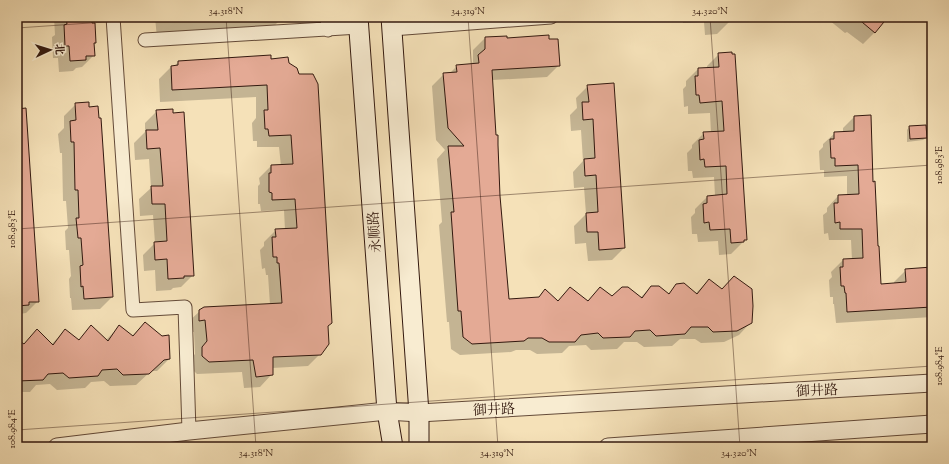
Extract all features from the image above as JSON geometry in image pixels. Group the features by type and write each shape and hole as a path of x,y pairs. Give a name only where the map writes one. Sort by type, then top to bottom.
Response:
{"main road":[{"name":"永顺路","path":"358,22 387,411 393,447"},
{"path":"392,23 419,413 419,447"}],"street":[{"path":"113,17 133,310 184,307 189,431"},
{"path":"392,23 551,17"},
{"path":"145,40 327,23 358,22"},
{"name":"御井路","path":"57,447 189,431 387,411 419,413 932,383"},
{"path":"608,447 932,424"}],"building":[{"path":"66,17 92,17 92,23 95,23 95,56 86,56 86,60 70,61 69,46 65,46 64,25 67,24"},
{"path":"856,17 888,17 875,33"},
{"path":"549,35 549,39 558,39 560,66 492,70 496,135 498,135 500,196 509,299 539,297 545,289 558,301 570,287 588,301 600,287 612,296 622,287 628,287 642,298 651,286 659,286 669,294 676,284 684,283 697,294 709,279 722,289 734,276 752,289 752,323 737,331 713,332 708,327 691,327 685,334 656,336 650,330 635,331 630,337 603,338 598,333 581,335 575,342 549,342 542,338 528,338 524,341 472,344 463,337 461,311 458,311 451,212 454,212 448,146 464,146 448,128 443,73 457,72 456,65 479,63 478,55 485,49 485,37 507,36 507,38"},
{"path":"732,52 732,54 735,54 747,240 744,240 744,242 731,243 730,229 710,230 709,222 704,223 703,204 707,203 707,196 727,194 726,166 705,167 704,159 700,160 699,140 704,139 703,132 724,131 722,101 700,103 699,95 696,95 695,76 698,76 698,68 719,67 718,53"},
{"path":"271,55 271,59 288,57 289,63 297,68 299,74 313,74 318,84 332,323 328,326 329,344 321,355 273,357 273,375 256,377 253,360 209,362 202,356 202,347 207,341 205,320 199,321 199,310 204,307 282,303 279,263 277,263 277,257 273,257 272,237 276,237 275,229 297,228 295,199 272,200 272,193 269,192 269,173 271,173 271,165 293,164 291,135 269,136 268,129 265,129 264,110 268,110 267,85 172,90 171,66 178,65 178,61"},
{"path":"614,83 625,248 599,250 598,232 587,232 586,213 598,212 596,175 585,176 584,159 595,158 593,119 583,120 582,102 589,102 587,85"},
{"path":"89,102 89,107 98,106 99,118 101,118 113,297 84,299 83,286 81,287 80,266 83,265 81,238 78,238 76,218 79,218 78,190 75,190 74,142 71,142 70,121 76,120 75,103"},
{"path":"26,108 39,302 29,302 29,305 17,306 17,109"},
{"path":"173,109 173,113 184,112 194,276 168,279 167,259 155,260 154,242 167,241 165,204 152,204 151,186 163,186 160,148 147,149 146,130 158,130 156,110"},
{"path":"871,115 873,182 875,181 881,284 906,282 905,269 932,267 932,307 847,312 846,293 844,286 841,286 840,267 843,267 843,259 863,258 862,229 840,229 840,222 835,223 834,203 838,203 838,195 859,194 858,165 835,166 835,158 831,158 830,139 834,139 834,132 854,131 854,116"},
{"path":"926,125 927,138 910,139 909,126"},
{"path":"145,322 162,336 169,335 170,359 164,360 149,374 123,375 117,369 102,370 98,376 69,378 63,373 48,374 43,380 17,381 17,339 24,344 37,329 53,345 65,329 79,340 91,325 108,341 119,325 133,336"}]}
